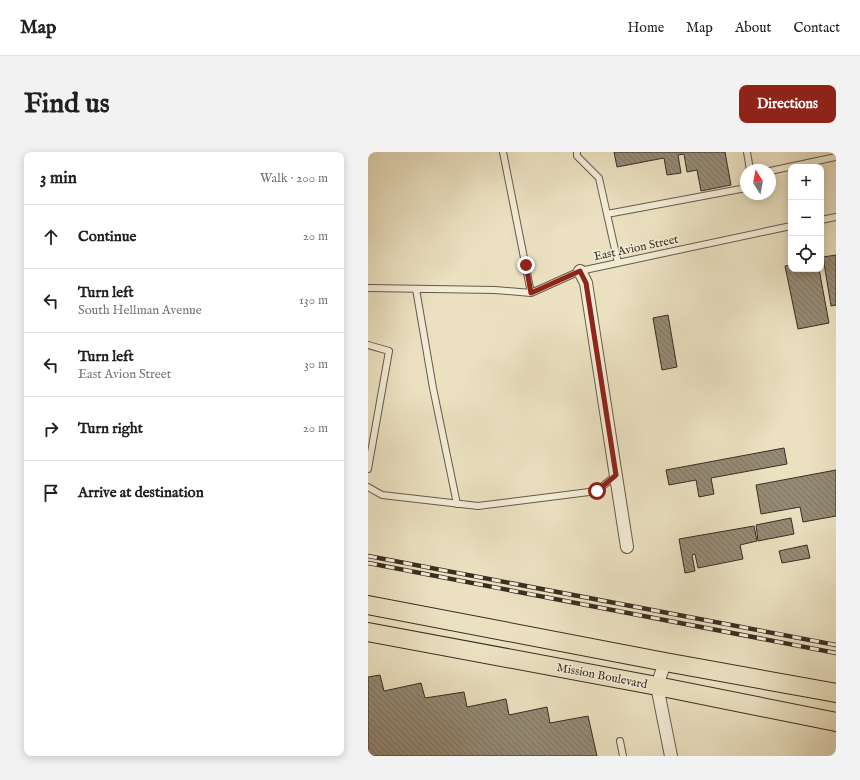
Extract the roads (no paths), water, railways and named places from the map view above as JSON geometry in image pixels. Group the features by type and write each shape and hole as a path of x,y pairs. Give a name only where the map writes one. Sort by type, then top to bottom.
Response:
{"main road":[{"path":"368,605 836,693"},
{"name":"Mission Boulevard","path":"368,632 658,686 836,722"}],"street":[{"path":"580,271 586,283 628,547"},
{"path":"665,662 658,686 671,756"}],"lane":[{"path":"504,152 531,293"},
{"path":"576,152 577,156 599,178 618,263"},
{"path":"747,152 749,164"},
{"path":"824,152 826,159"},
{"path":"776,170 836,157"},
{"path":"608,214 740,189"},
{"path":"824,219 836,217"},
{"name":"East Avion Street","path":"368,288 495,290 531,293 580,271 788,227"},
{"path":"416,289 433,388 457,504"},
{"path":"368,345 389,351 368,469"},
{"path":"368,487 382,495 478,506 597,491 616,475"},
{"path":"620,741 623,756"}],"railway":[{"path":"368,556 836,645"},
{"path":"368,563 836,653"}]}
